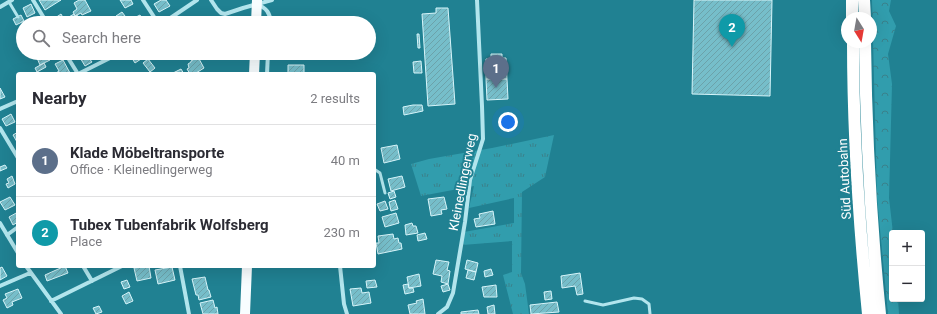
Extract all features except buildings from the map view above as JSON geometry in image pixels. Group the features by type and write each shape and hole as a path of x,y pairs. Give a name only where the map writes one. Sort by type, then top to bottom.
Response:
{"highway":[{"path":"852,0 852,12"},
{"path":"864,0 865,12"},
{"name":"Süd Autobahn","path":"852,48 862,255 868,314"},
{"name":"Süd Autobahn","path":"865,48 865,84 874,255 880,314"}],"main road":[{"path":"256,16 257,2"},
{"path":"254,72 255,60"},
{"path":"245,314 247,268"}],"street":[{"path":"33,0 43,16"},
{"path":"143,0 153,16"},
{"path":"173,16 197,0"},
{"path":"211,0 217,9 221,13 225,14 257,2 272,0"},
{"name":"Kleinedlingerweg","path":"438,314 447,307 453,293 465,222 470,180 483,139 476,0"},
{"path":"0,8 8,1"},
{"path":"257,2 266,8 270,16"},
{"path":"69,60 77,72"},
{"path":"82,72 106,60"},
{"path":"268,60 268,72"},
{"path":"0,109 16,102"},
{"path":"0,128 16,155"},
{"path":"0,224 16,250"},
{"path":"7,235 16,229"},
{"path":"27,268 61,314"},
{"path":"84,268 92,281"},
{"path":"51,301 118,268"},
{"path":"180,268 189,314"},
{"path":"340,268 344,304 347,314"},
{"path":"0,286 30,273"}],"lane":[{"path":"8,1 17,16"},
{"path":"376,170 380,173 385,193"},
{"path":"585,301 603,304 634,298 642,299 649,304 650,314"}],"green space":[{"path":"872,0 891,0 889,11 896,26 888,54 892,84 889,198 893,230 889,230 889,302 898,302 899,314 888,314 877,197 873,48 877,48 877,12 872,12"},
{"path":"554,135 545,177 522,192 521,273 525,284 529,314 513,314 503,275 512,272 512,241 462,245 464,232 514,223 514,198 469,208 474,186 421,196 411,164 429,159"}],"place":[{"name":"Tubex Tubenfabrik Wolfsberg","path":"732,47"},
{"name":"Klade Möbeltransporte","path":"496,88"}]}
